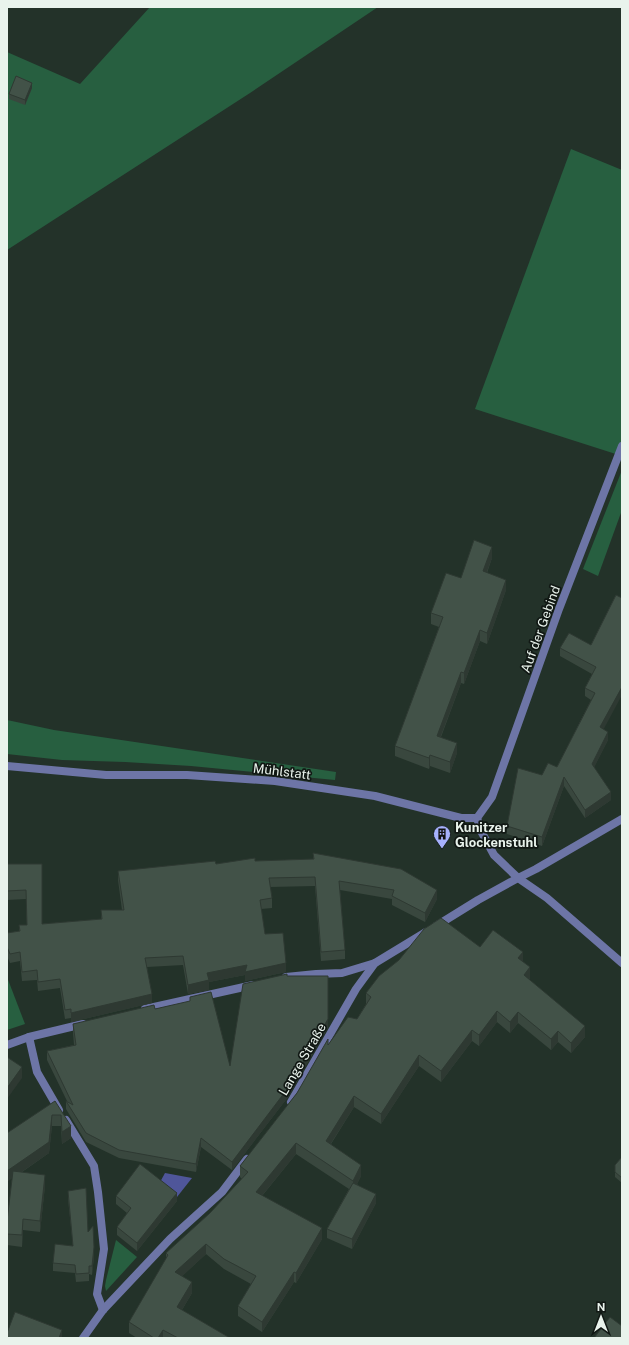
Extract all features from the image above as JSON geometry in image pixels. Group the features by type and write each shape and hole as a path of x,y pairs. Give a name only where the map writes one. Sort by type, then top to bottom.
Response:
{"street":[{"name":"Auf der Gebind","path":"477,818 492,797 559,609 622,446"},
{"name":"Mühlstatt","path":"7,766 106,775 186,775 275,781 375,796 461,818 477,818"},
{"path":"477,818 481,831 494,855 518,878 547,898 622,963"},
{"name":"Lange Straße","path":"288,1106 293,1100 356,989 375,963 478,900 536,869 622,819"},
{"path":"275,980 342,972 375,963"},
{"path":"139,1011 260,983"},
{"path":"7,1045 94,1022"},
{"path":"29,1038 37,1072 94,1166 104,1249 97,1294 103,1310"},
{"path":"83,1338 103,1310 170,1239 222,1192 250,1155"}],"green space":[{"path":"150,7 378,7 250,93 7,250 7,52 80,84"},
{"path":"571,149 622,170 622,456 475,409"},
{"path":"622,470 622,510 598,576 583,569"},
{"path":"7,720 54,730 336,772 335,780 191,766 62,760 7,754"},
{"path":"7,977 25,1024 7,1030"},
{"path":"116,1240 137,1257 106,1291 106,1280"}],"water":[{"path":"165,1173 192,1178 177,1197 159,1184"}],"building":[{"path":"16,76 32,83 25,100 9,94"},
{"path":"474,540 492,547 483,571 506,580 487,633 480,630 464,673 461,672 437,736 457,743 450,762 430,755 429,758 395,746 443,617 431,613 446,573 461,578"},
{"path":"616,595 622,598 622,687 600,727 608,732 592,764 611,792 585,810 564,777 542,837 507,826 518,768 542,775 548,763 557,767 595,693 585,688 596,667 560,648 569,633 591,645"},
{"path":"313,853 401,869 437,890 425,913 392,896 394,890 339,881 345,950 321,952 315,877 269,878 272,898 260,900 265,934 283,933 286,963 245,972 247,965 207,973 209,980 188,985 183,956 145,958 152,994 71,1013 71,1009 65,1010 60,979 38,982 37,970 22,972 20,952 10,954 7,947 7,933 20,931 19,925 27,925 26,890 7,891 7,864 42,864 42,924 102,919 101,910 124,910 118,871 215,861 216,864 255,858 255,861 314,859"},
{"path":"441,918 480,947 493,930 523,952 518,958 530,967 524,975 585,1026 571,1043 558,1031 551,1039 518,1012 510,1022 497,1011 479,1035 472,1030 441,1071 419,1055 381,1114 354,1096 326,1141 361,1165 353,1181 296,1143 256,1192 322,1228 296,1273 294,1272 262,1322 238,1306 256,1276 224,1259 206,1244 175,1272 192,1282 177,1307 230,1338 178,1338 163,1330 158,1338 154,1338 129,1322 168,1255 166,1253 210,1213 248,1172 240,1166 297,1093 328,1039 328,1045 348,1017 357,1019 371,997 366,993 379,976 399,960 424,929"},
{"path":"287,974 287,976 328,976 328,1019 288,1088 232,1162 201,1138 196,1164 119,1150 86,1133 66,1101 73,1105 47,1051 76,1045 73,1024 154,1005 155,1009 190,1001 190,997 211,992 230,1066 243,984"},
{"path":"7,1057 22,1067 7,1088"},
{"path":"55,1101 71,1126 62,1132 61,1115 52,1115 49,1142 7,1171 7,1133"},
{"path":"622,1157 622,1178 615,1172 615,1165"},
{"path":"140,1164 177,1193 137,1243 117,1227 131,1208 116,1196"},
{"path":"13,1171 45,1175 40,1221 23,1219 22,1235 7,1234 7,1221"},
{"path":"353,1183 376,1194 352,1239 327,1229"},
{"path":"86,1188 88,1232 93,1226 94,1247 92,1266 89,1266 89,1273 76,1274 75,1265 53,1263 55,1244 73,1246 68,1191"},
{"path":"15,1312 62,1330 59,1338 7,1338 7,1333"},
{"path":"610,1317 622,1326 622,1338 594,1338"}],"place":[{"name":"Kunitzer Glockenstuhl","path":"442,849"}]}
